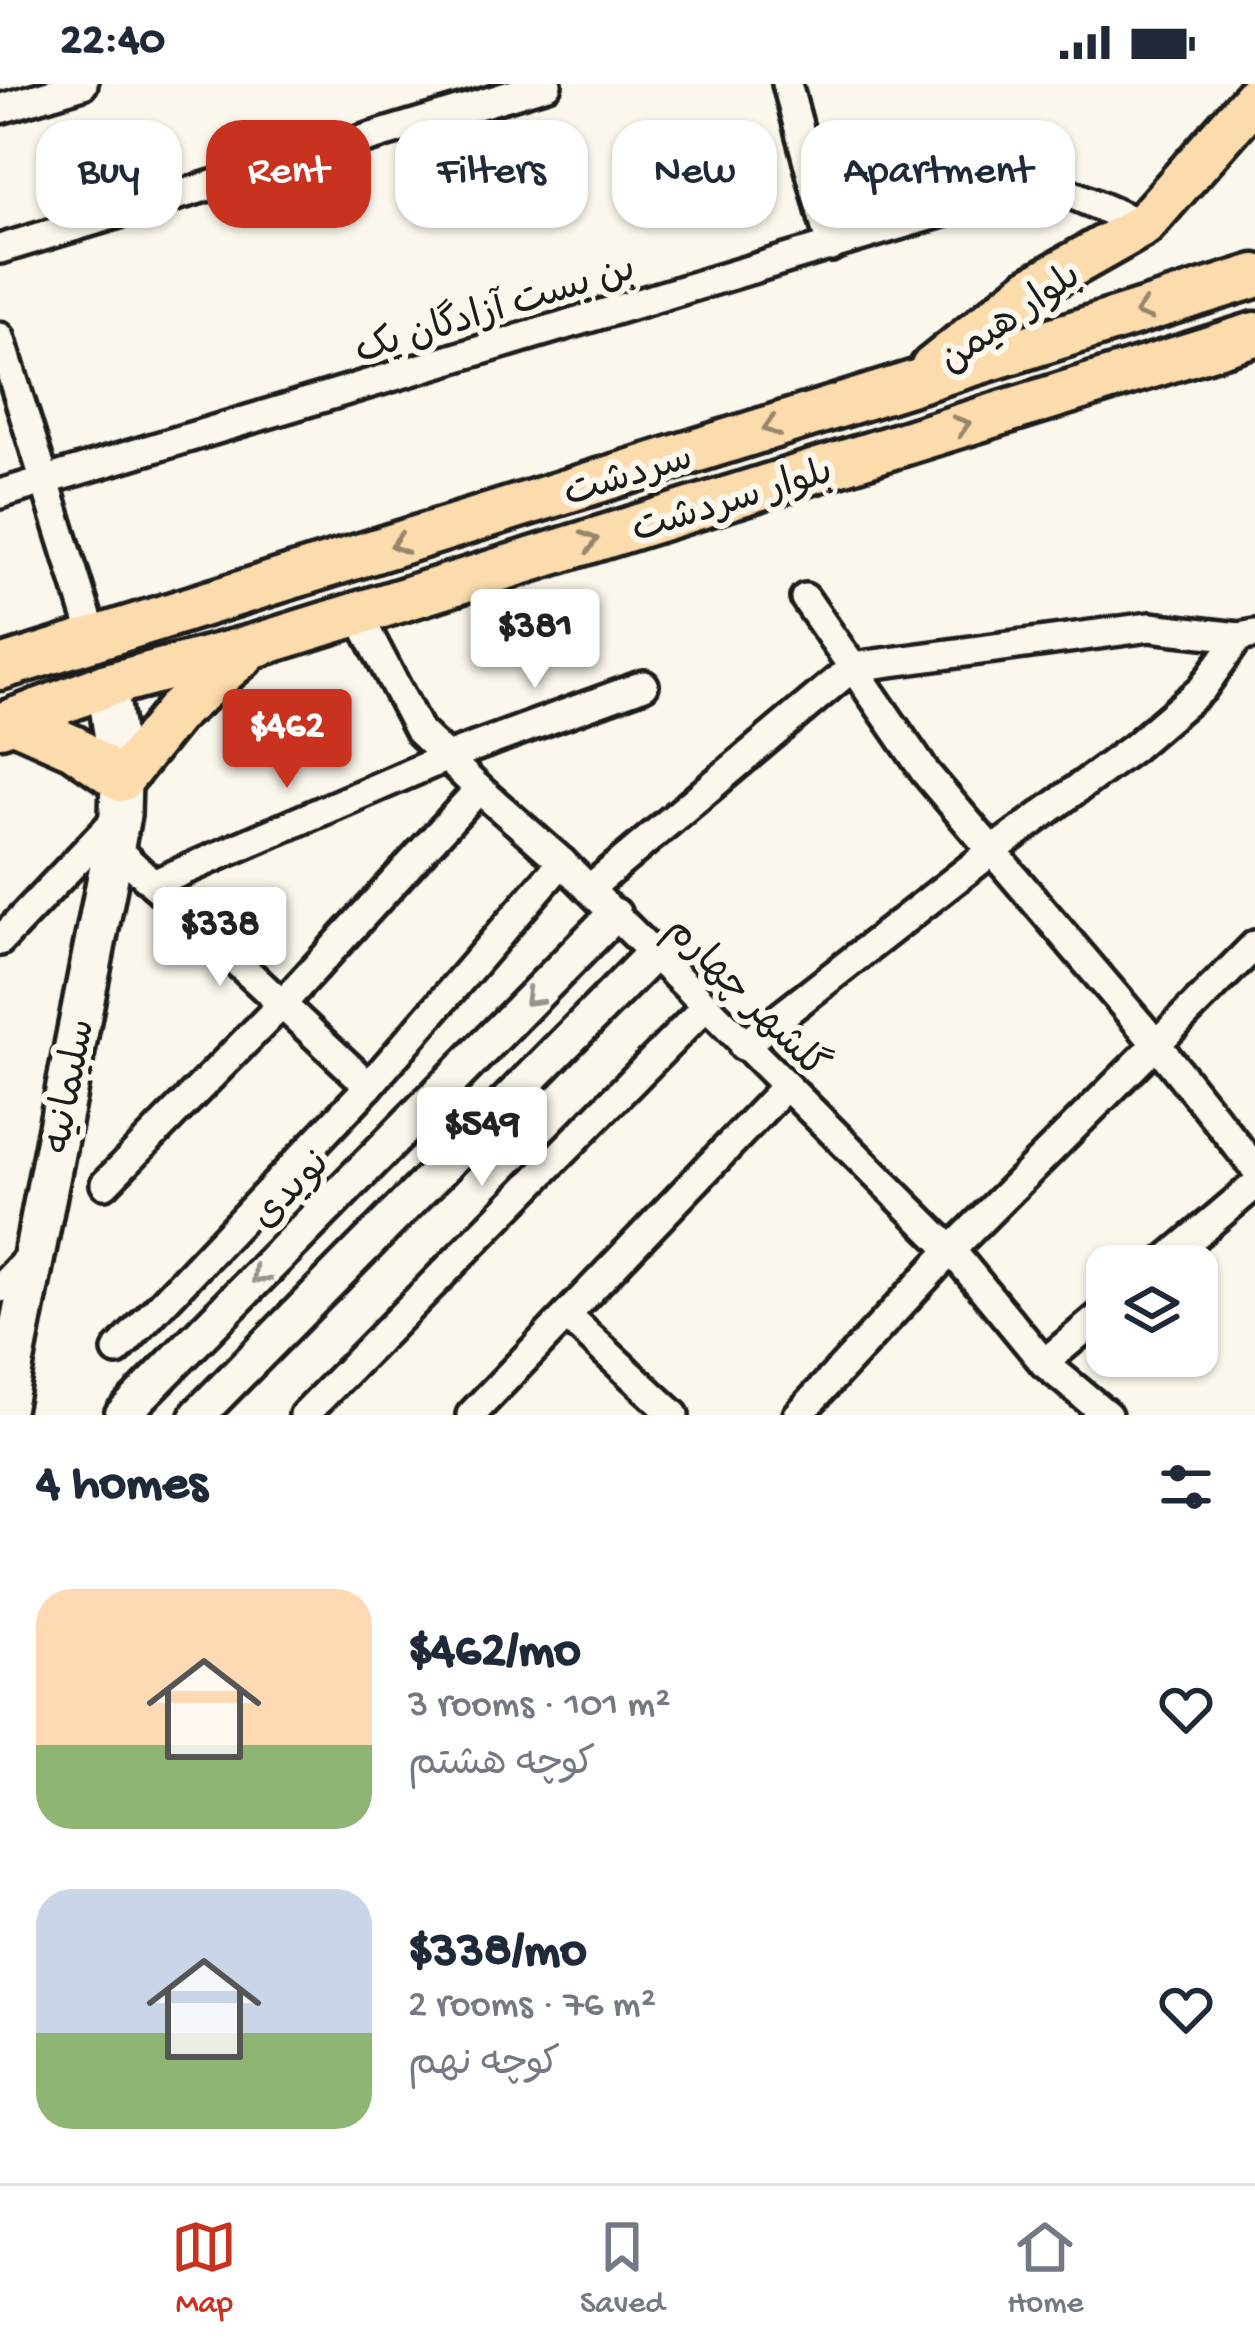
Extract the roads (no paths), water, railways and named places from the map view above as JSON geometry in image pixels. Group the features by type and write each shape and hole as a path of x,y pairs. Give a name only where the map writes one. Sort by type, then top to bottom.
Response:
{"main road":[{"name":"بلوار هیمن","path":"914,383 1030,289 1143,225 1255,98"},
{"name":"سردشت","path":"0,668 1255,277"},
{"name":"بلوار سردشت","path":"7,723 107,685 254,646 1255,334"},
{"path":"94,639 107,685"},
{"path":"7,723 73,747 118,814 176,712 254,646"},
{"name":"سلیمانیه","path":"3,1415 118,814 107,685"}],"street":[{"path":"0,249 547,84"},
{"path":"787,84 831,247"},
{"path":"0,109 78,85"},
{"name":"بن بست آزادگان یک","path":"0,494 1043,182 1143,225"},
{"path":"0,338 94,639"},
{"path":"806,598 925,772 1255,1168"},
{"name":"گلشهر چهارم","path":"358,614 419,731 478,790 562,862 951,1250 1044,1363 1107,1415"},
{"path":"589,890 853,667 1150,627 1247,636"},
{"path":"743,1046 1132,748 1202,689 1247,636"},
{"path":"153,884 447,757 644,685"},
{"path":"105,1184 282,1004 478,790"},
{"path":"0,941 118,814 153,884 369,1086"},
{"path":"117,1351 369,1086 562,862"},
{"name":"نویدی","path":"122,1415 614,915"},
{"path":"797,1415 951,1250 1255,945"},
{"path":"198,1415 653,954"},
{"path":"304,1415 705,1006"},
{"path":"471,1415 785,1087"},
{"path":"1184,1245 1255,1185"},
{"path":"0,1288 32,1255"},
{"path":"568,1316 674,1415"},
{"path":"1044,1363 1086,1328"}]}
